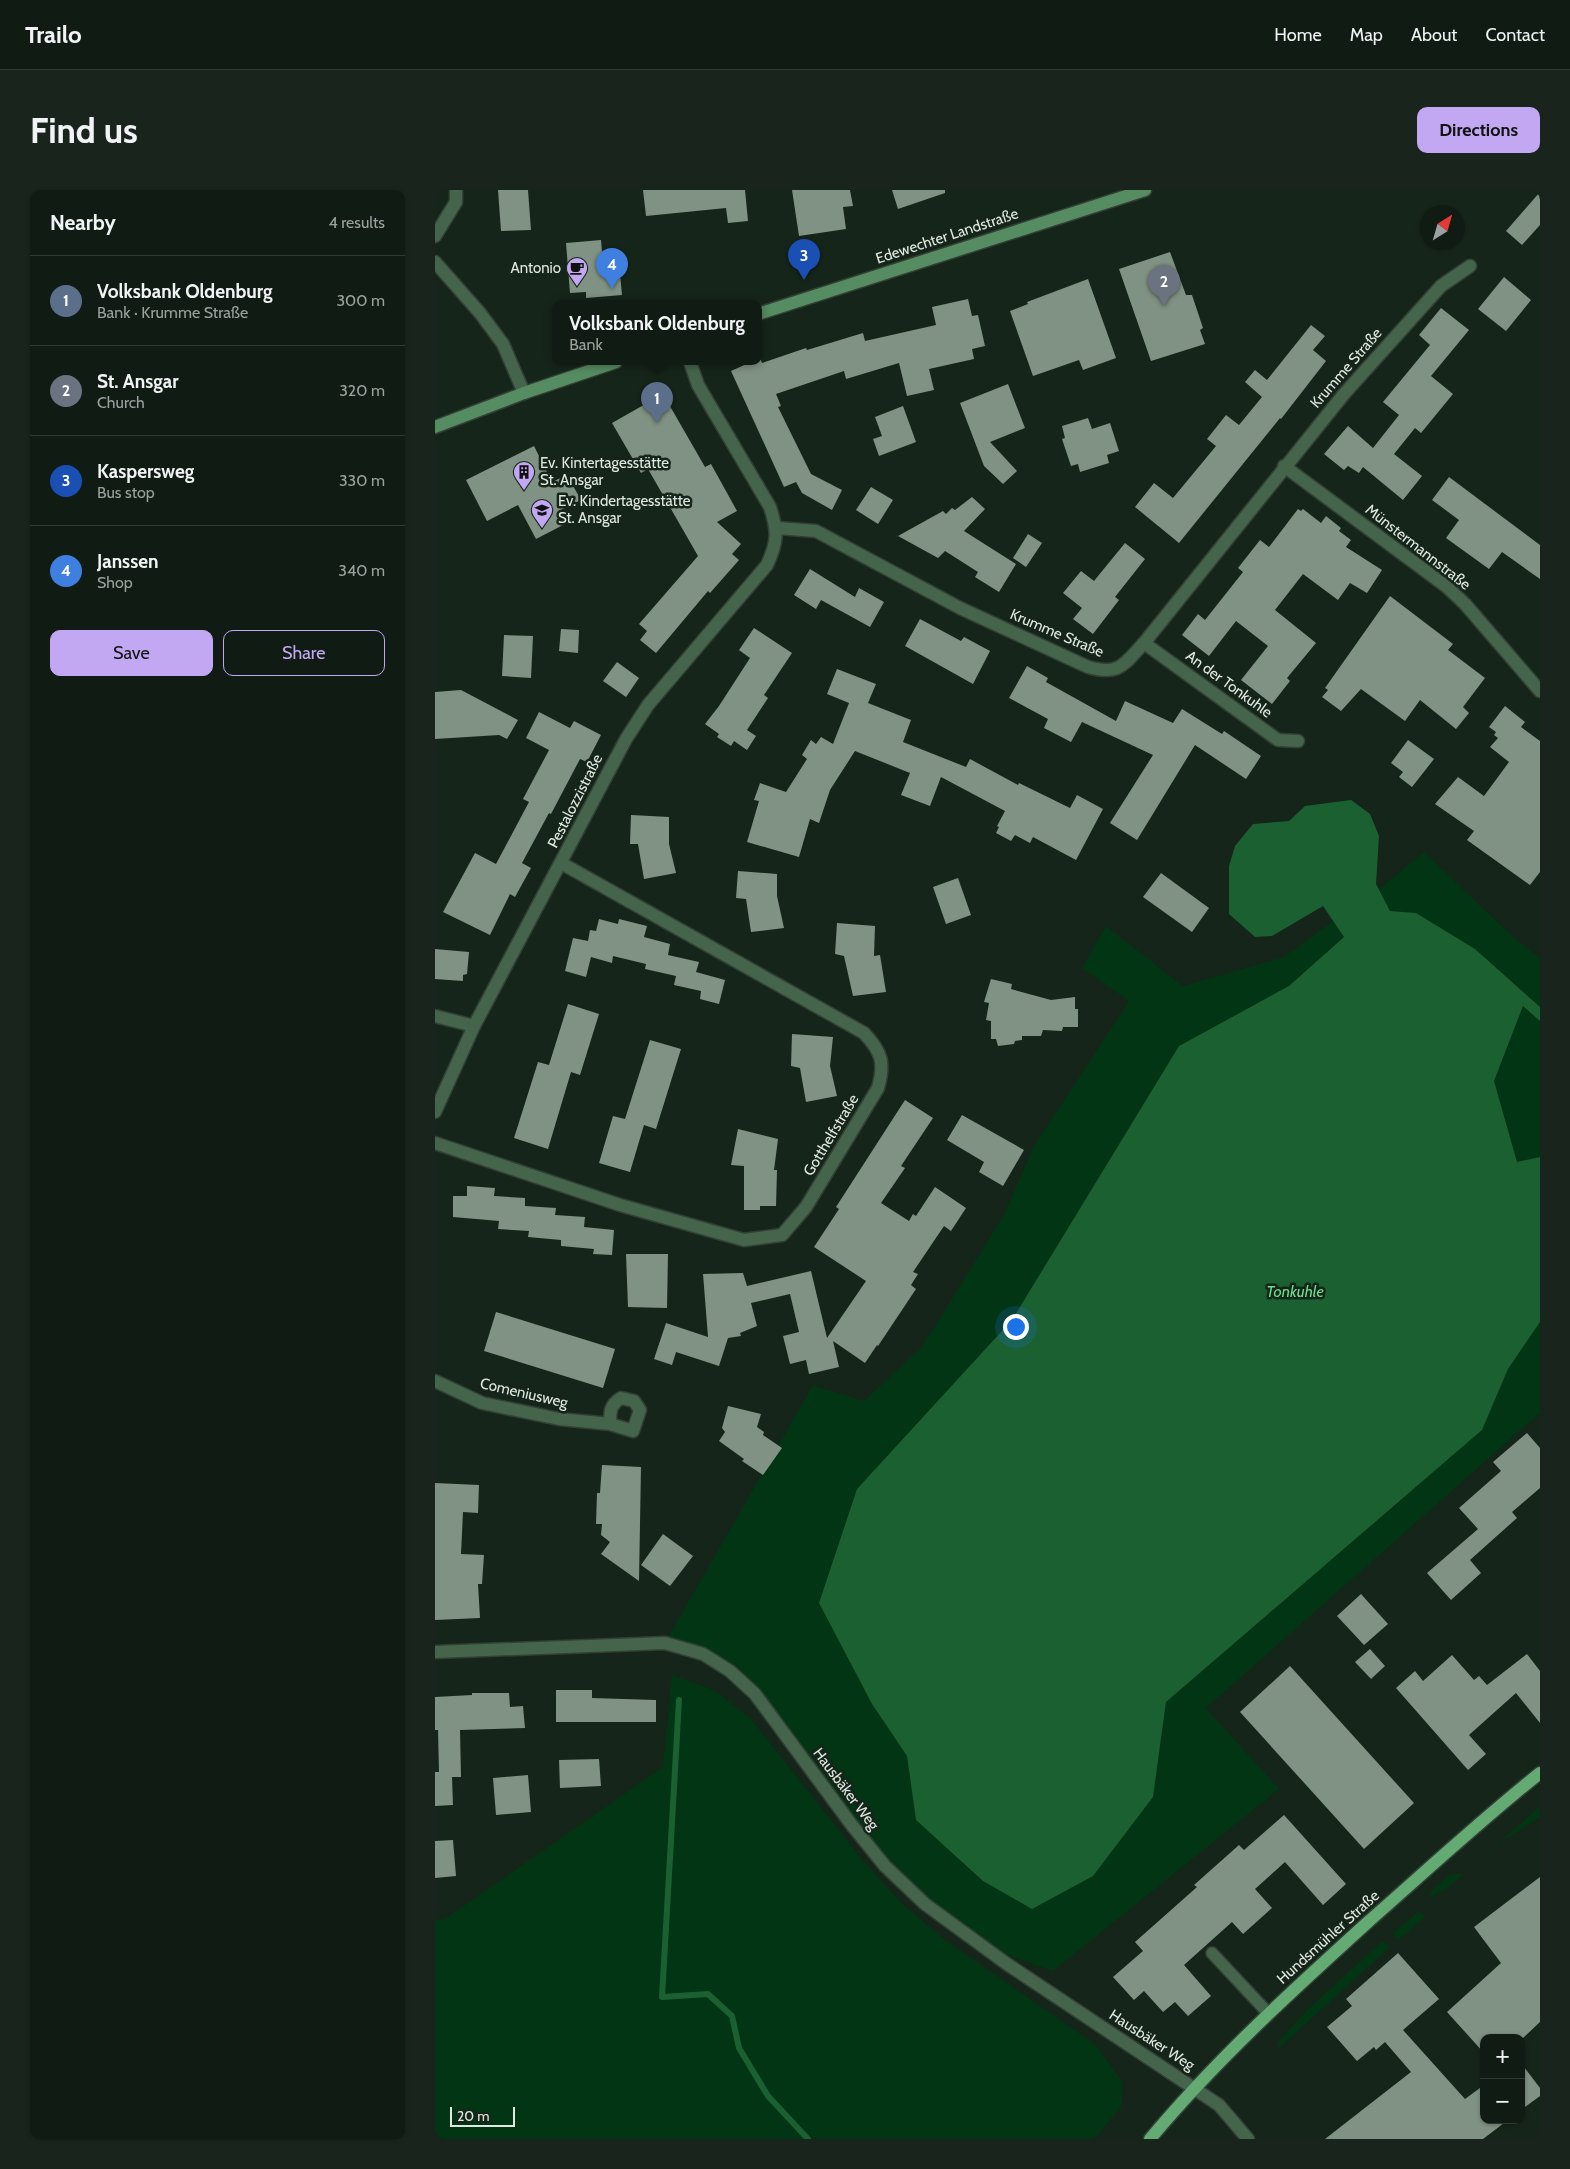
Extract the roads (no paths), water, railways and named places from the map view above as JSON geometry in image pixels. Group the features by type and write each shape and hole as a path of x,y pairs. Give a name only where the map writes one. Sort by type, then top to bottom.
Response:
{"main road":[{"name":"Edewechter Landstraße","path":"762,313 1145,190"},
{"path":"435,427 524,393 607,365"},
{"name":"Hundsmühler Straße","path":"1150,2139 1195,2088 1268,2013 1409,1886 1540,1772"}],"street":[{"path":"435,236 456,202 456,190"},
{"path":"435,262 480,313 503,344 524,393"},
{"name":"Krumme Straße","path":"777,528 816,531 960,608 1088,667 1113,670 1125,663 1144,643 1344,394 1441,286 1470,266"},
{"path":"691,365 698,385 770,507 777,528"},
{"name":"Münstermannstraße","path":"1285,466 1447,587 1465,604 1540,691"},
{"name":"Pestalozzistraße","path":"435,1112 474,1026 626,739 647,705 767,565 775,547 777,528"},
{"name":"An der Tonkuhle","path":"1144,643 1278,740 1298,741"},
{"name":"Gotthelfstraße","path":"435,1142 620,1205 744,1240 782,1235 806,1207 878,1088 883,1073 881,1056 874,1044 863,1033 561,863"},
{"path":"435,1016 474,1026"},
{"name":"Comeniusweg","path":"435,1381 482,1403 559,1419 610,1424"},
{"name":"Hausbäker Weg","path":"435,1652 665,1643 703,1654 730,1671 755,1694 851,1824 885,1866 925,1904 1007,1964 1219,2105 1248,2139"}],"lane":[{"path":"1212,1953 1268,2013"}],"water":[{"name":"Tonkuhle","path":"1351,800 1370,814 1379,836 1376,884 1390,911 1416,913 1475,949 1540,1007 1540,1021 1523,1006 1494,1081 1517,1162 1540,1157 1540,1322 1508,1369 1482,1430 1166,1702 1153,1797 1093,1876 1032,1909 983,1881 916,1820 907,1756 872,1704 819,1603 857,1489 1012,1320 1179,1046 1289,986 1344,937 1323,906 1272,936 1255,937 1229,914 1229,866 1235,846 1253,824 1289,821 1305,806"}],"waterway":[{"path":"679,1700 662,1997 708,1994 732,2016 739,2048 768,2096 808,2139"}],"place":[{"name":"Kaspersweg","path":"804,280"},
{"name":"Antonio","path":"577,287"},
{"name":"Janssen","path":"612,289"},
{"name":"St. Ansgar","path":"1164,306"},
{"name":"Volksbank Oldenburg","path":"657,423"},
{"name":"Ev. Kintertagesstätte St. Ansgar","path":"524,491"},
{"name":"Ev. Kindertagesstätte St. Ansgar","path":"542,529"}]}
